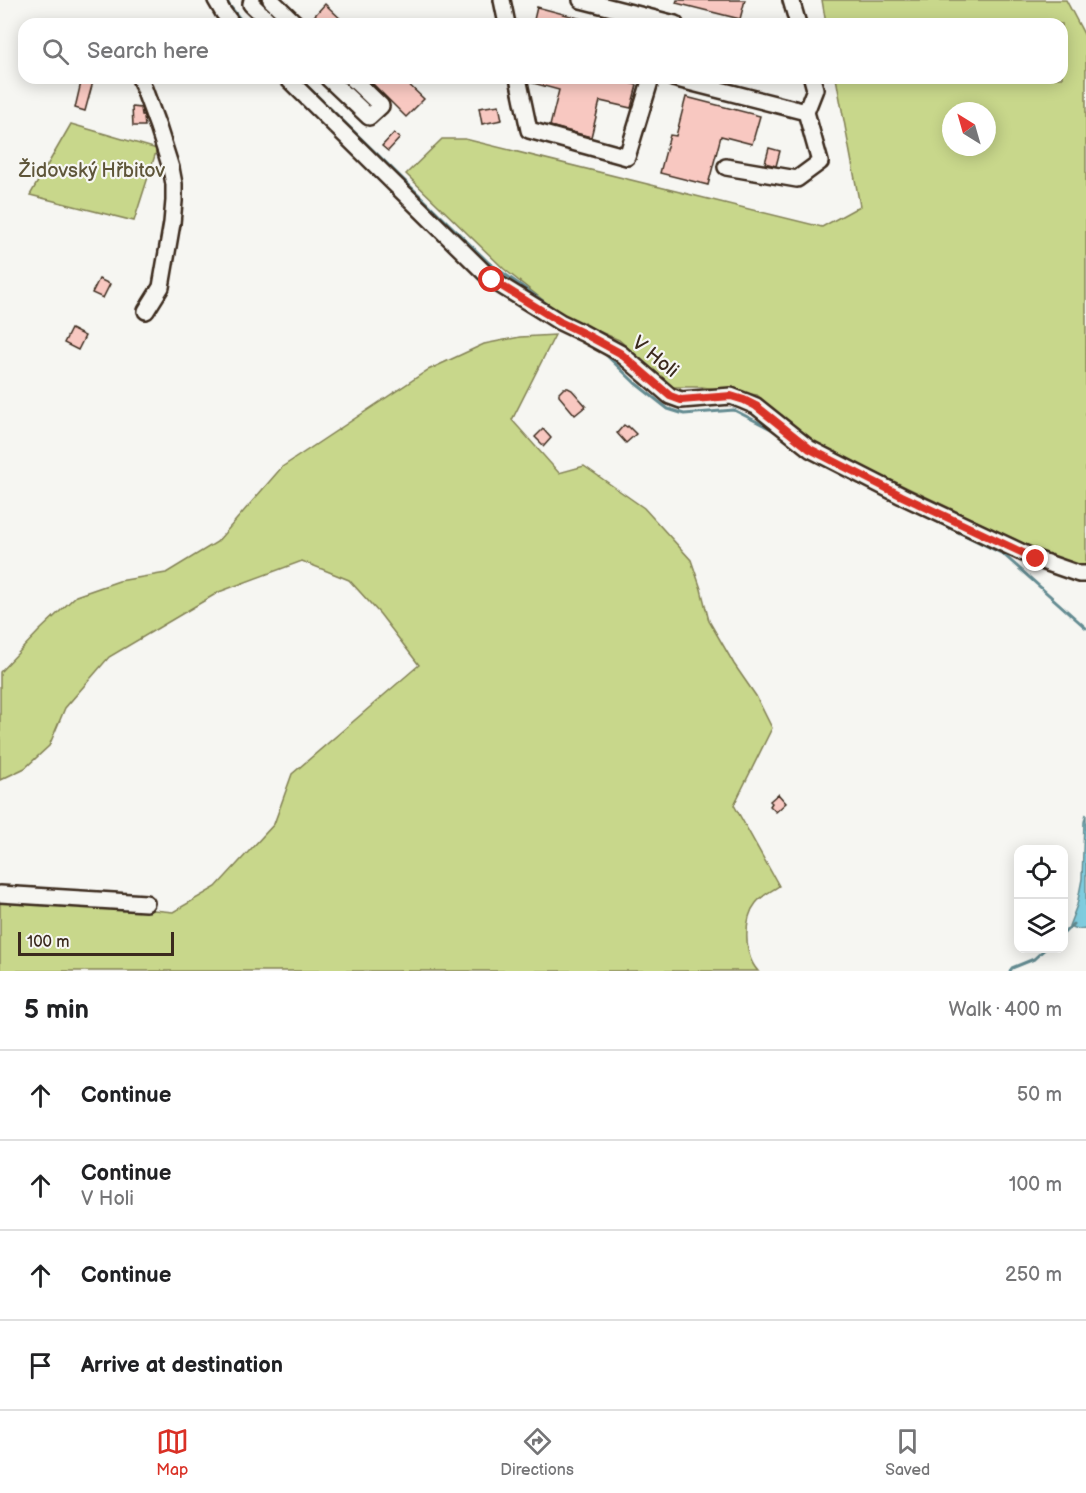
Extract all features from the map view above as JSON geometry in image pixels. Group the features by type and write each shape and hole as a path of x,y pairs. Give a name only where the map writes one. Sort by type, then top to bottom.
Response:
{"street":[{"path":"216,0 228,18"},
{"path":"252,0 251,4 266,18"},
{"path":"271,0 290,18"},
{"path":"502,0 506,18"},
{"path":"581,0 652,18"},
{"path":"791,0 796,18"},
{"path":"142,84 171,168 174,201 161,287 146,311"},
{"name":"V Holi","path":"293,84 492,280 560,322 620,353 670,396 681,400 731,396 744,400 756,406 810,449 902,496 1036,559 1079,574 1086,574"},
{"path":"334,84 369,117 381,105 358,84"},
{"path":"519,84 529,130 627,156 649,84"},
{"path":"696,84 806,112"},
{"path":"726,167 797,179 820,162 806,112 815,89 814,84"},
{"path":"0,894 146,903"}],"green space":[{"path":"822,0 1066,0 1086,38 1086,567 1077,569 816,444 757,395 702,387 672,387 619,340 563,316 504,269 406,174 442,139 465,139 822,227 860,206 837,84 1068,84 1068,18 825,18"},
{"name":"Židovský Hřbitov","path":"71,124 157,149 134,221 30,195"},
{"path":"555,335 512,420 559,473 584,466 644,508 691,560 709,621 756,696 772,728 734,805 779,886 758,900 749,918 748,947 753,964 758,971 0,971 0,899 75,902 173,912 216,887 274,824 292,774 419,665 380,614 349,580 302,561 219,592 109,657 65,708 49,746 25,768 0,780 0,672 76,596 119,581 166,573 217,542 282,467 428,370 484,344 520,337"}],"water":[{"path":"1086,814 1086,928 1078,929 1069,926 1077,905 1082,879"}],"building":[{"path":"677,0 745,0 740,18 676,3"},
{"path":"325,4 340,18 312,18"},
{"path":"537,7 579,18 534,18"},
{"path":"81,84 92,84 85,111 75,108"},
{"path":"373,84 408,84 424,99 406,117"},
{"path":"536,84 637,85 631,108 600,101 591,137 550,126 559,90"},
{"path":"686,97 760,116 752,144 721,136 708,185 660,173 670,135 676,136"},
{"path":"499,105 502,120 482,124 479,108"},
{"path":"132,107 141,108 145,126 133,126"},
{"path":"394,133 400,138 388,151 382,146"},
{"path":"769,148 780,151 776,166 765,163"},
{"path":"99,279 110,284 103,298 92,293"},
{"path":"71,329 85,336 78,350 64,343"},
{"path":"564,388 572,390 586,406 575,415 559,396"},
{"path":"624,425 636,434 626,443 617,433"},
{"path":"543,429 551,438 544,446 535,437"},
{"path":"778,794 786,803 776,812 770,806 772,803 770,801"}],"waterway":[{"path":"227,0 239,18"},
{"path":"305,84 489,263 564,316"},
{"path":"602,351 635,383 668,409 684,414 734,410 782,436"},
{"path":"830,468 891,499"},
{"path":"905,506 1003,554 1086,628"},
{"path":"1068,929 1073,924"},
{"path":"1010,971 1034,959 1041,953"}],"route":[{"path":"492,280 560,322 620,353 670,396 681,400 731,396 744,400 756,406 810,449 902,496 1036,559"}]}
